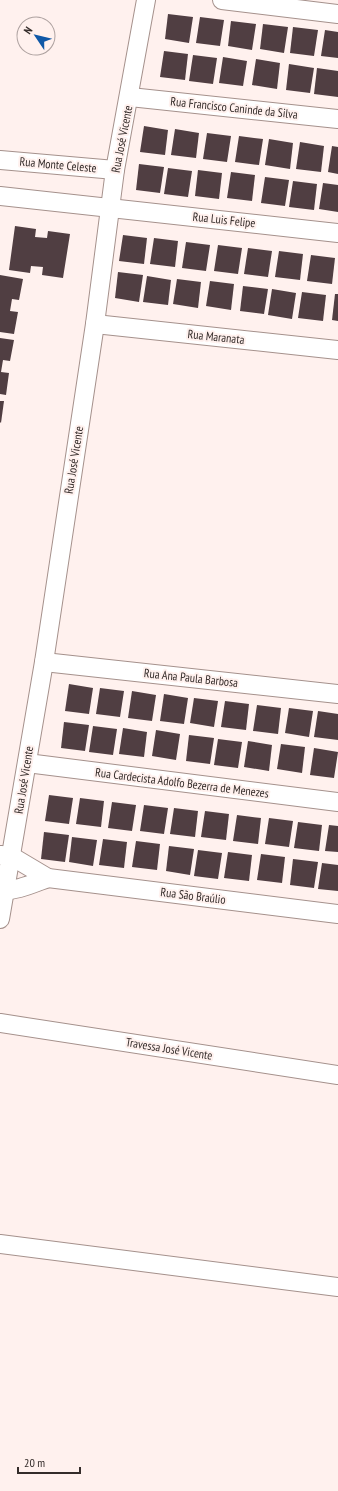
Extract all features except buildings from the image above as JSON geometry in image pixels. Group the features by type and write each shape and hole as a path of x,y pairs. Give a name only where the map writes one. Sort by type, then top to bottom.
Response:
{"street":[{"name":"Rua José Vicente","path":"0,919 6,855 27,763 44,662 95,324 115,170 130,97 146,0"},
{"path":"222,0 338,14"},
{"name":"Rua Francisco Caninde da Silva","path":"130,97 338,119"},
{"name":"Rua Monte Celeste","path":"0,160 115,170"},
{"path":"0,196 111,208"},
{"name":"Rua Luis Felipe","path":"111,208 338,233"},
{"name":"Rua Maranata","path":"95,324 338,350"},
{"name":"Rua Ana Paula Barbosa","path":"44,662 338,694"},
{"name":"Rua Cardecista Adolfo Bezerra de Menezes","path":"27,763 338,802"},
{"name":"Rua São Braúlio","path":"6,855 48,878 338,914"},
{"name":"Rua São Braúlio","path":"3,890 25,886 48,878"},
{"name":"Travessa José Vicente","path":"0,1022 338,1075"},
{"path":"0,1244 338,1287"}]}
